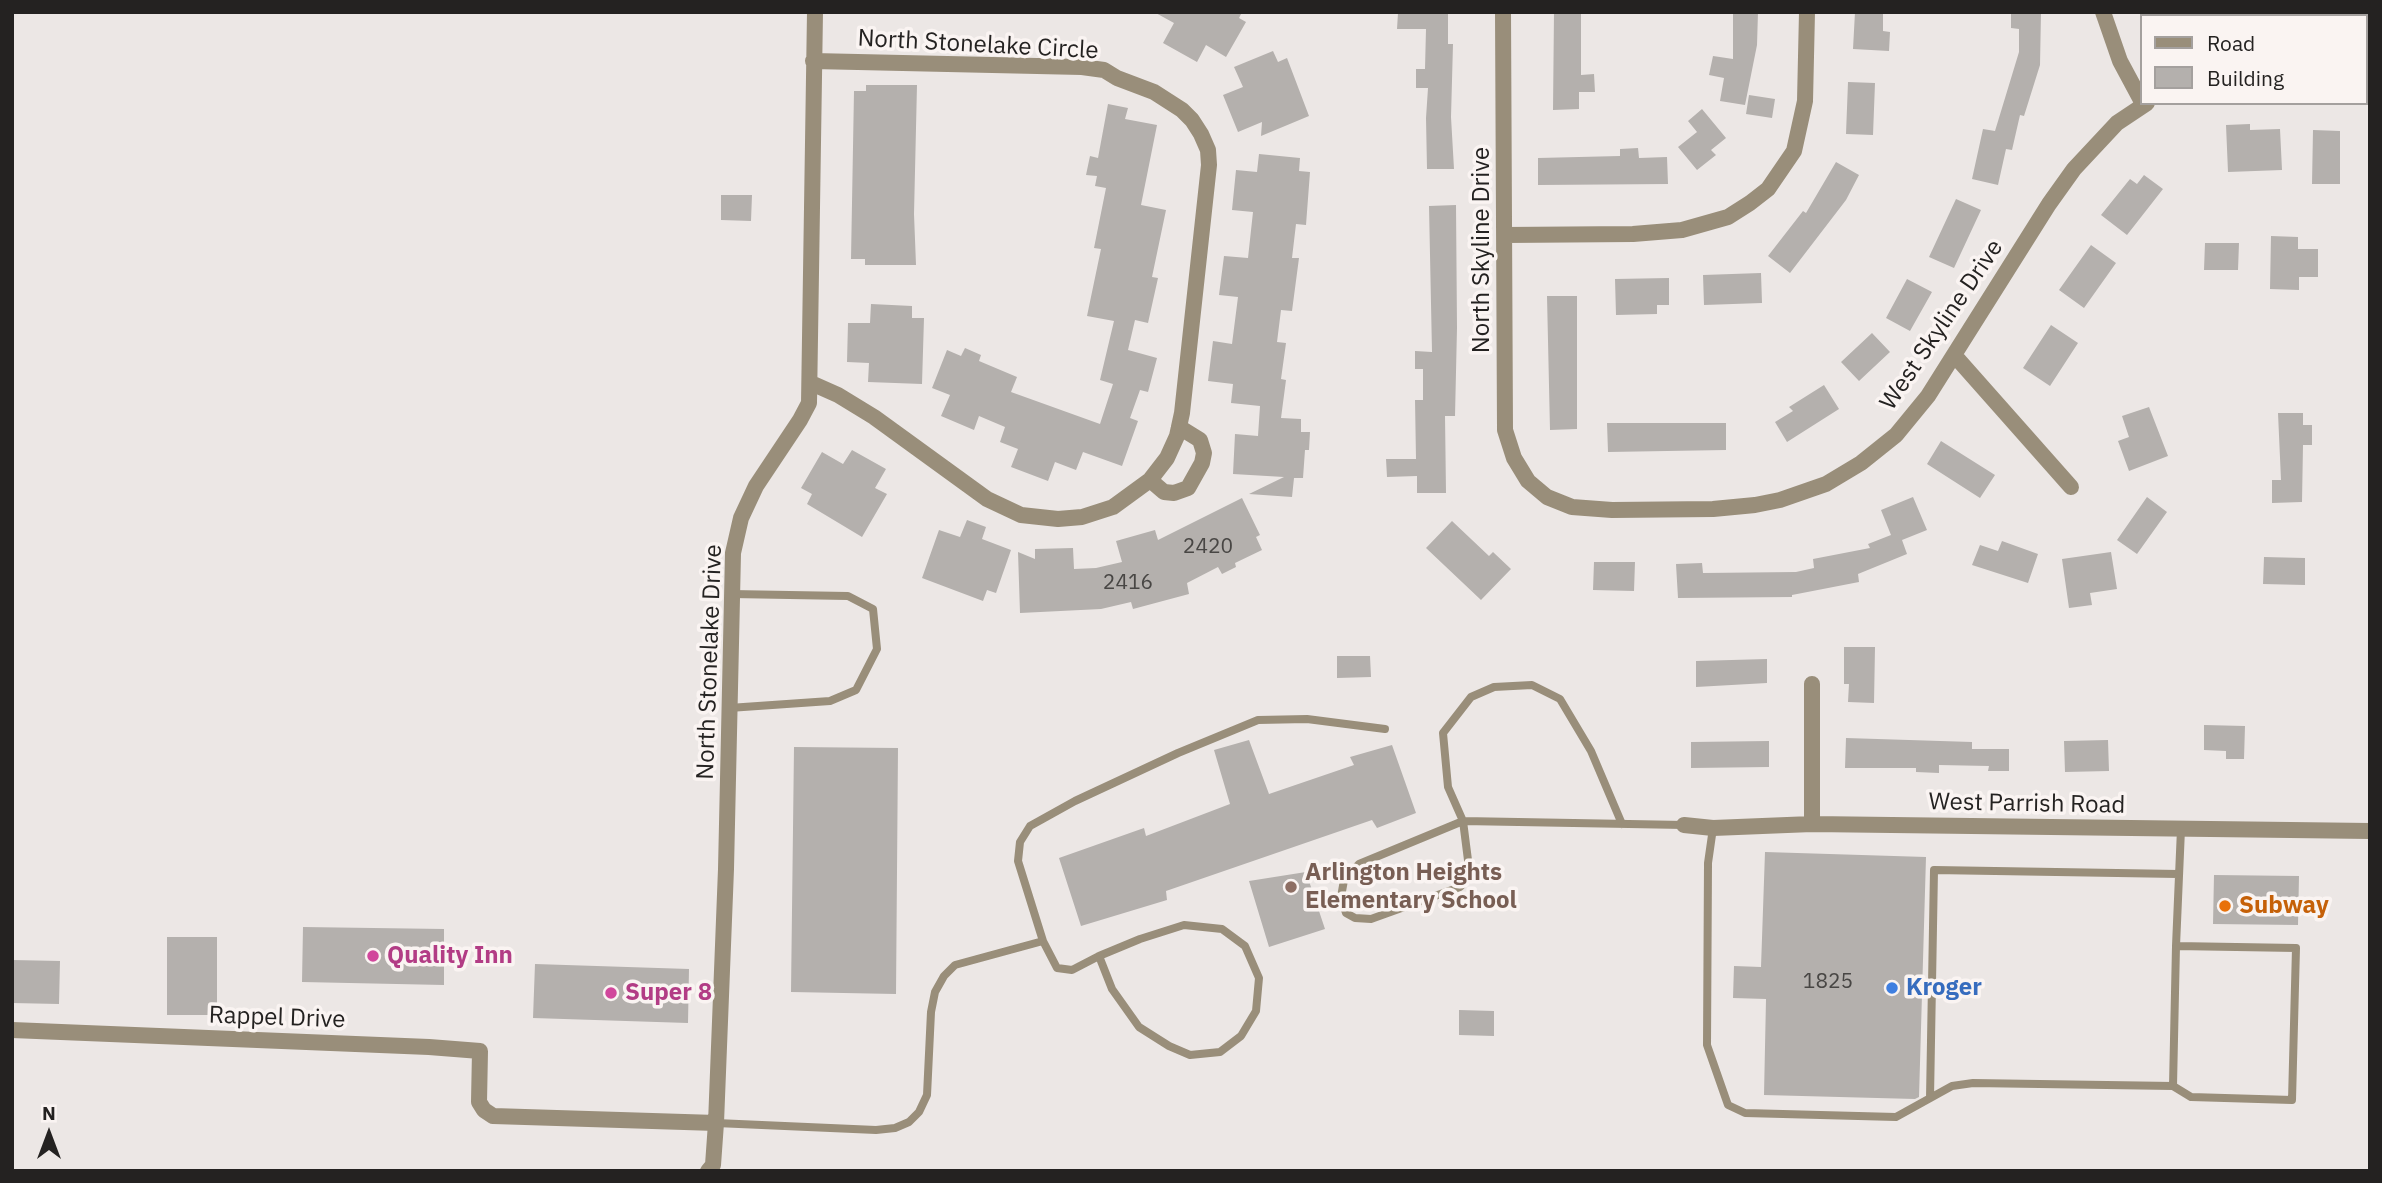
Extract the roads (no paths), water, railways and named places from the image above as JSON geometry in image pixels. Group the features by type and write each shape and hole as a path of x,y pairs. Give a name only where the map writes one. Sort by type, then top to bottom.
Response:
{"street":[{"name":"North Stonelake Drive","path":"713,1169 726,869 733,553 741,518 756,486 809,403 815,12"},
{"name":"North Skyline Drive","path":"1503,12 1505,430 1514,458 1528,481"},
{"path":"1505,235 1633,234 1682,230 1728,217 1751,203 1768,189 1794,151 1805,101 1807,12"},
{"path":"2103,12 2120,61 2140,96"},
{"name":"North Stonelake Circle","path":"811,383 862,410 987,499 1021,515 1058,519 1082,517 1113,508 1150,480 1167,458 1179,427 1209,180 1208,149 1192,120 1182,110 1154,92 1104,70 1082,67 813,61"},
{"name":"West Skyline Drive","path":"1528,481 1559,503 1590,509 1713,509 1780,500 1826,484 1861,463 1879,450 1912,417 1955,356 2022,246 2074,169 2117,123 2141,105"},
{"path":"1955,356 2071,487"},
{"path":"1150,480 1164,492 1174,493 1188,488 1202,463 1204,453 1200,440 1179,427"},
{"path":"1812,684 1812,824"},
{"name":"West Parrish Road","path":"1684,825 1713,828 1812,824 2370,831"},
{"name":"Rappel Drive","path":"12,1030 480,1051 479,1102 484,1110 493,1116 716,1123"}],"lane":[{"path":"729,708 830,701 856,690 877,649 873,609 848,596 731,594"},
{"path":"1622,824 1591,751 1559,699 1532,685 1494,687 1471,697 1443,733 1448,787 1463,821 1469,868 1467,880 1461,887 1371,919 1355,918 1346,913 1340,897 1344,880 1359,864 1463,821 1622,824 1684,825"},
{"path":"1099,956 1112,989 1139,1027 1169,1046 1190,1055 1220,1052 1241,1035 1256,1010 1259,978 1245,946 1222,929 1184,925 1140,939 1099,956 1072,970 1057,968 1043,942 1018,861 1020,842 1030,826 1075,801 1178,753 1258,720 1307,719 1385,729"},
{"path":"1713,828 1708,863 1707,1045 1728,1105 1745,1113 1895,1117 1952,1086 1973,1083 2173,1086 2191,1097 2292,1100 2296,948 2176,946"},
{"path":"2173,1086 2181,829"},
{"path":"1930,1098 1934,870 2178,874"},
{"path":"716,1123 876,1130 895,1128 909,1122 919,1112 927,1095 931,1012 935,992 944,976 955,965 1043,942"}],"place":[{"name":"Arlington Heights Elementary School","path":"1291,887"},
{"name":"Subway","path":"2225,906"},
{"name":"Quality Inn","path":"373,956"},
{"name":"Kroger","path":"1892,988"},
{"name":"Super 8","path":"611,993"}]}
